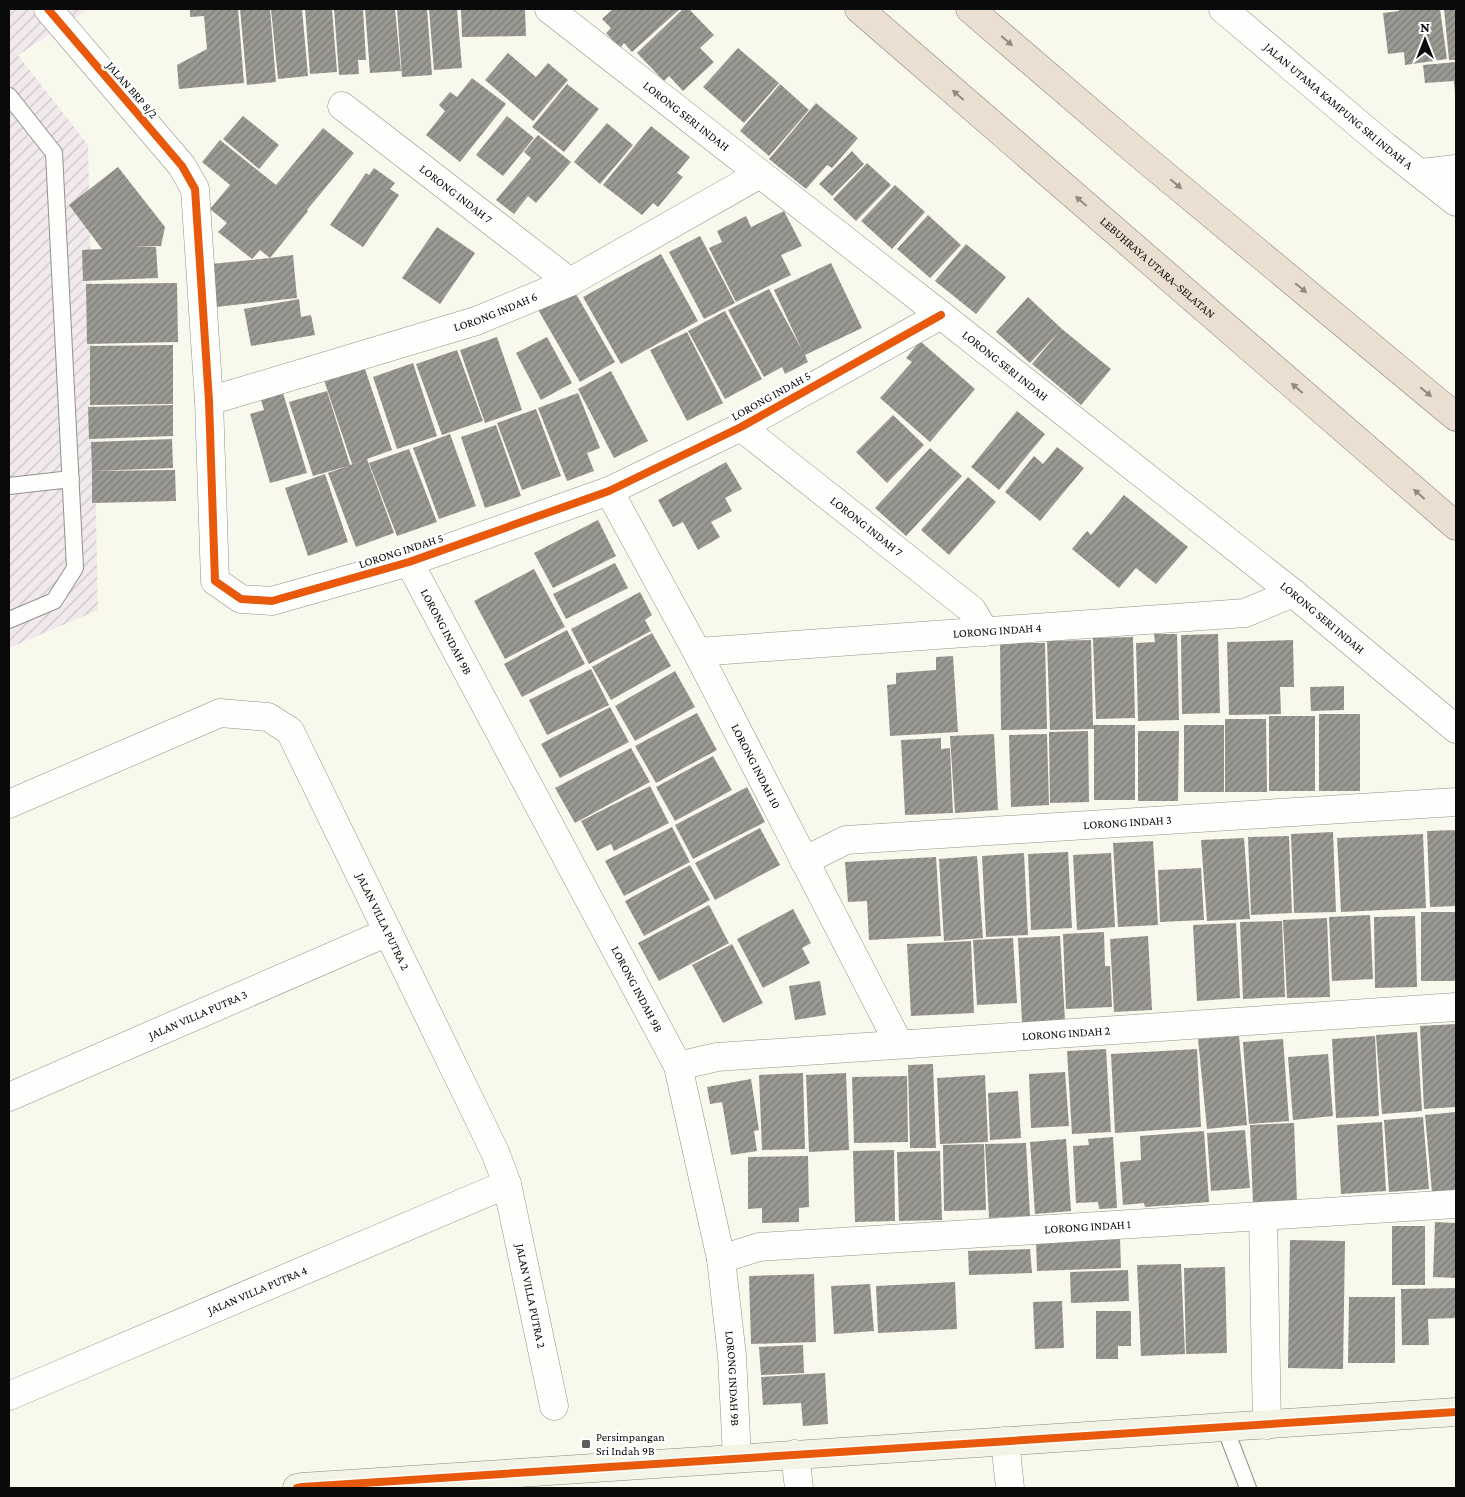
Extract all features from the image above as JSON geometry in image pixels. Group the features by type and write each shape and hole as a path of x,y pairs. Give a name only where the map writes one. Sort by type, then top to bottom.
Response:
{"highway":[{"name":"LEBUHRAYA UTARA–SELATAN","path":"859,9 1456,526"},
{"path":"970,9 1138,153 1456,417"}],"street":[{"name":"JALAN BRP 8/2","path":"48,9 182,166 195,190"},
{"name":"LORONG SERI INDAH","path":"549,9 1293,593 1456,729"},
{"name":"JALAN UTAMA KAMPUNG SRI INDAH A","path":"1223,9 1386,147 1456,202"},
{"name":"LORONG INDAH 7","path":"342,106 570,282"},
{"path":"1420,173 1456,169"},
{"name":"LORONG INDAH 6","path":"209,401 476,321 570,282 760,174"},
{"name":"LORONG INDAH 5","path":"195,190 209,401 215,581 240,599 272,602 409,562 610,490 741,426 941,315"},
{"name":"LORONG INDAH 7","path":"741,426 972,610 985,632"},
{"name":"LORONG INDAH 10","path":"610,490 697,652 899,1044"},
{"name":"LORONG INDAH 9B","path":"409,562 678,1066 721,1259 732,1356 737,1458"},
{"name":"LORONG INDAH 4","path":"697,652 1245,613 1293,593"},
{"name":"JALAN VILLA PUTRA 2","path":"9,804 220,713 268,717 290,730 496,1152 507,1184 554,1406"},
{"name":"LORONG INDAH 3","path":"804,861 846,840 1456,802"},
{"name":"JALAN VILLA PUTRA 3","path":"9,1097 388,932"},
{"name":"LORONG INDAH 2","path":"678,1066 716,1056 1456,1008"},
{"name":"JALAN VILLA PUTRA 4","path":"9,1396 507,1184"},
{"name":"LORONG INDAH 1","path":"721,1259 759,1247 1456,1204"},
{"path":"1263,1216 1267,1424"},
{"path":"297,1488 1456,1412"},
{"path":"1005,1441 1010,1488"},
{"path":"795,1454 799,1488"}],"lane":[{"path":"9,96 54,153 76,568 54,600 9,620"},
{"path":"9,486 71,479"},
{"path":"1226,1428 1248,1488"}],"shaded area":[{"path":"9,9 89,9 18,55 88,145 98,610 9,648"}],"building":[{"path":"190,9 238,9 244,83 179,89 177,65 207,49 204,16 190,17"},
{"path":"240,9 270,9 276,82 247,85"},
{"path":"271,9 302,9 308,76 278,79"},
{"path":"305,9 332,9 337,72 310,74"},
{"path":"334,9 363,9 366,60 358,60 359,74 339,75"},
{"path":"365,9 395,9 401,71 370,73"},
{"path":"397,9 427,9 432,75 402,77"},
{"path":"429,9 457,9 462,68 434,70"},
{"path":"461,9 525,9 526,36 462,37"},
{"path":"613,9 680,9 632,52 624,43 620,48 606,33 611,28 602,19"},
{"path":"683,9 689,9 714,35 700,48 714,62 683,91 669,76 664,81 637,53"},
{"path":"1399,9 1440,9 1447,59 1405,65 1404,52 1388,54 1383,13 1399,11"},
{"path":"1444,9 1456,9 1456,60 1449,60"},
{"path":"738,48 779,83 744,123 703,87"},
{"path":"508,53 536,77 548,63 568,80 533,121 485,80"},
{"path":"1456,62 1456,92 1454,81 1425,83 1423,65"},
{"path":"472,78 506,104 460,162 426,135 445,111 439,105 450,92 457,97"},
{"path":"567,84 599,109 564,152 532,127"},
{"path":"780,84 809,110 769,156 740,131"},
{"path":"816,103 858,138 832,168 827,165 806,189 769,159"},
{"path":"243,116 279,145 259,169 223,139"},
{"path":"507,116 534,138 503,176 476,155"},
{"path":"607,123 633,145 600,184 574,162"},
{"path":"651,126 690,157 677,173 683,177 658,207 653,203 642,215 603,185"},
{"path":"323,128 354,153 270,258 260,250 252,259 218,232 227,223 210,209 230,185 202,162 220,140 276,185"},
{"path":"538,135 571,162 536,203 528,196 514,214 496,200 531,158 524,152"},
{"path":"852,151 864,164 832,196 819,184"},
{"path":"867,163 891,185 856,221 833,199"},
{"path":"118,167 165,227 161,246 132,247 156,247 158,278 83,281 82,250 102,249 69,205"},
{"path":"374,168 395,183 390,189 399,195 363,247 330,225 366,173 369,175"},
{"path":"895,185 925,212 892,249 861,221"},
{"path":"784,211 802,246 781,255 791,275 736,302 709,248 722,242 717,231 746,216 751,227"},
{"path":"928,215 961,245 930,278 897,249"},
{"path":"437,227 475,253 440,304 402,278"},
{"path":"700,236 735,303 704,319 669,252"},
{"path":"966,244 1006,277 976,314 935,281"},
{"path":"661,254 698,321 621,364 583,297"},
{"path":"293,255 297,298 216,307 211,264"},
{"path":"831,263 862,328 805,355 808,362 785,374 782,367 764,377 728,310 769,289 802,350 774,290"},
{"path":"177,283 178,342 87,344 86,284"},
{"path":"572,287 615,362 580,382 537,308"},
{"path":"1028,297 1062,329 1111,369 1081,405 1032,364 1059,332 1030,363 996,332"},
{"path":"299,299 301,317 311,315 315,335 251,346 244,309"},
{"path":"725,311 762,379 725,399 688,331"},
{"path":"687,332 723,403 687,421 650,350"},
{"path":"497,337 522,410 485,423 460,350"},
{"path":"547,337 572,383 541,400 516,353"},
{"path":"920,341 975,389 930,442 880,398 912,362 906,358"},
{"path":"173,345 173,404 90,405 90,346"},
{"path":"457,350 483,421 442,435 416,364"},
{"path":"413,363 437,436 397,449 373,377"},
{"path":"364,366 392,450 367,459 394,533 356,547 328,473 348,466 313,476 289,402 327,391 350,465 364,460 352,464 324,380"},
{"path":"611,371 648,441 614,458 578,389"},
{"path":"283,393 307,473 270,483 250,414 264,410 261,400"},
{"path":"578,393 600,448 587,453 594,471 567,481 538,408"},
{"path":"173,405 173,436 89,439 88,407"},
{"path":"536,409 561,476 522,490 497,423"},
{"path":"1017,411 1045,434 999,490 971,467"},
{"path":"893,415 924,445 887,483 856,452"},
{"path":"496,425 521,496 485,508 461,437"},
{"path":"450,434 476,506 439,519 413,448"},
{"path":"172,439 173,468 92,471 91,442"},
{"path":"1057,447 1084,468 1040,521 1005,492 1034,456 1043,464"},
{"path":"930,448 962,476 906,536 875,508"},
{"path":"409,449 437,522 397,536 369,463"},
{"path":"726,462 742,489 725,498 732,511 711,522 720,537 698,550 683,522 673,527 658,500"},
{"path":"175,470 176,501 92,503 92,471"},
{"path":"325,474 348,542 308,556 285,488"},
{"path":"968,477 996,502 949,555 921,530"},
{"path":"1124,495 1188,547 1156,584 1136,568 1119,588 1072,549 1087,531 1091,535"},
{"path":"598,520 616,556 553,588 534,553"},
{"path":"615,563 628,588 566,619 553,594"},
{"path":"534,569 565,627 505,659 474,601"},
{"path":"640,592 652,615 645,620 651,631 589,664 571,629"},
{"path":"567,630 585,664 522,697 504,664"},
{"path":"652,633 671,666 611,700 592,667"},
{"path":"1154,634 1177,634 1179,720 1138,721 1136,643 1155,642"},
{"path":"1218,634 1220,713 1182,714 1181,635"},
{"path":"1133,637 1135,718 1096,719 1093,638"},
{"path":"1091,640 1093,725 1135,725 1135,800 1094,800 1094,729 1050,730 1047,641"},
{"path":"1293,640 1294,687 1280,687 1281,714 1229,715 1227,642"},
{"path":"1000,643 1045,643 1047,729 1001,730"},
{"path":"953,656 958,732 890,736 887,685 896,684 896,673 936,670 936,657"},
{"path":"591,669 609,705 547,735 529,700"},
{"path":"675,671 695,707 635,741 615,706"},
{"path":"1344,686 1344,710 1311,711 1310,687"},
{"path":"610,707 629,742 560,778 541,744"},
{"path":"697,713 717,750 656,783 635,746"},
{"path":"1319,714 1360,714 1360,791 1319,791"},
{"path":"1269,716 1315,716 1315,791 1269,791"},
{"path":"1225,719 1266,719 1267,792 1225,792"},
{"path":"1184,725 1224,725 1224,792 1184,792"},
{"path":"1088,731 1089,802 1050,803 1049,732"},
{"path":"1138,731 1179,731 1178,801 1138,801"},
{"path":"994,734 998,810 955,813 950,736"},
{"path":"1047,734 1049,805 1011,807 1009,735"},
{"path":"941,738 941,749 950,748 953,813 905,815 901,740"},
{"path":"631,748 650,782 575,823 555,788"},
{"path":"713,756 732,790 675,821 656,787"},
{"path":"650,786 669,823 614,851 611,844 597,851 581,821"},
{"path":"747,787 765,822 693,859 675,825"},
{"path":"672,827 690,862 624,896 605,861"},
{"path":"760,828 780,865 715,900 695,863"},
{"path":"1456,830 1456,906 1430,907 1427,831"},
{"path":"1333,832 1336,912 1294,913 1291,834"},
{"path":"1423,834 1426,908 1341,912 1337,838"},
{"path":"1289,836 1292,913 1251,915 1248,837"},
{"path":"1244,838 1250,919 1207,921 1201,840"},
{"path":"1153,841 1158,925 1118,927 1113,843"},
{"path":"1068,852 1072,928 1031,930 1028,854"},
{"path":"1024,853 1028,935 986,937 982,856"},
{"path":"1111,853 1115,927 1077,930 1073,855"},
{"path":"977,856 983,938 944,941 939,859"},
{"path":"936,857 941,936 869,940 867,901 848,902 845,862"},
{"path":"690,865 710,900 644,936 625,901"},
{"path":"1201,868 1204,920 1160,922 1158,870"},
{"path":"709,905 729,943 659,981 638,943"},
{"path":"793,909 811,943 802,948 810,963 763,988 737,939"},
{"path":"1421,912 1456,912 1456,981 1421,981"},
{"path":"1370,915 1373,979 1332,981 1329,917"},
{"path":"1415,916 1417,987 1375,988 1374,917"},
{"path":"1327,918 1330,997 1287,998 1283,920"},
{"path":"1282,921 1285,997 1243,999 1240,922"},
{"path":"1236,923 1240,998 1197,1001 1193,925"},
{"path":"1104,932 1105,966 1110,966 1112,1007 1066,1009 1063,934"},
{"path":"1060,936 1065,1020 1022,1023 1018,938"},
{"path":"1148,936 1152,1010 1114,1012 1110,939"},
{"path":"1013,938 1017,1003 977,1005 973,940"},
{"path":"971,941 974,1013 911,1016 907,944"},
{"path":"732,944 763,1003 723,1023 692,965"},
{"path":"820,981 826,1015 795,1020 789,986"},
{"path":"1456,1024 1456,1107 1424,1109 1420,1026"},
{"path":"1417,1032 1422,1111 1382,1114 1376,1035"},
{"path":"1239,1036 1247,1125 1207,1129 1198,1039"},
{"path":"1375,1036 1379,1116 1336,1118 1332,1039"},
{"path":"1283,1039 1289,1121 1249,1124 1243,1042"},
{"path":"1106,1049 1111,1132 1072,1134 1067,1051"},
{"path":"1197,1049 1201,1127 1115,1133 1111,1054"},
{"path":"1328,1054 1333,1116 1293,1120 1288,1057"},
{"path":"933,1064 936,1148 910,1148 908,1065"},
{"path":"1065,1072 1069,1126 1031,1128 1029,1074"},
{"path":"803,1073 805,1149 762,1150 759,1075"},
{"path":"846,1073 849,1150 809,1152 806,1075"},
{"path":"985,1075 988,1142 940,1144 937,1078"},
{"path":"907,1076 908,1142 854,1143 852,1077"},
{"path":"751,1079 759,1130 754,1131 757,1151 731,1155 722,1102 710,1104 707,1087"},
{"path":"1018,1091 1021,1138 990,1140 988,1093"},
{"path":"1456,1112 1456,1190 1432,1192 1425,1115"},
{"path":"1423,1117 1429,1189 1389,1192 1384,1120"},
{"path":"1382,1122 1386,1191 1341,1194 1337,1125"},
{"path":"1294,1123 1297,1202 1253,1204 1250,1125"},
{"path":"1245,1130 1250,1188 1211,1191 1207,1133"},
{"path":"1204,1131 1209,1202 1145,1207 1144,1203 1123,1205 1120,1162 1141,1160 1140,1136"},
{"path":"1113,1137 1117,1208 1099,1209 1098,1202 1076,1203 1073,1146 1089,1145 1088,1139"},
{"path":"1066,1139 1071,1211 1035,1214 1030,1142"},
{"path":"1026,1143 1030,1216 989,1218 985,1144"},
{"path":"984,1144 986,1210 944,1211 943,1145"},
{"path":"894,1150 895,1221 855,1222 853,1151"},
{"path":"940,1151 942,1220 899,1221 897,1152"},
{"path":"808,1156 809,1207 799,1208 799,1222 762,1223 762,1208 748,1209 748,1157"},
{"path":"1435,1222 1456,1223 1456,1278 1433,1277"},
{"path":"1392,1226 1425,1226 1425,1285 1392,1285"},
{"path":"1120,1238 1121,1268 1037,1271 1036,1241"},
{"path":"1290,1240 1345,1241 1343,1369 1288,1368"},
{"path":"1030,1249 1032,1273 969,1275 968,1251"},
{"path":"1181,1264 1185,1354 1141,1356 1137,1265"},
{"path":"1225,1267 1227,1353 1186,1354 1184,1268"},
{"path":"1128,1270 1129,1301 1071,1303 1070,1272"},
{"path":"814,1274 816,1342 751,1344 749,1276"},
{"path":"955,1282 957,1329 878,1333 876,1286"},
{"path":"870,1284 874,1331 834,1334 831,1286"},
{"path":"1456,1288 1456,1318 1428,1319 1429,1345 1402,1345 1401,1289"},
{"path":"1349,1297 1395,1297 1395,1363 1348,1363"},
{"path":"1062,1301 1064,1348 1035,1349 1033,1302"},
{"path":"1096,1311 1131,1311 1131,1346 1118,1346 1118,1359 1096,1359"},
{"path":"803,1345 804,1373 761,1375 759,1347"},
{"path":"825,1373 828,1424 803,1426 801,1403 763,1405 761,1377"}],"cycle path":[{"path":"48,9 182,166 195,189 209,401 215,581 241,599 272,601 409,562 609,491 741,427 941,315"},
{"path":"297,1488 1456,1412"}],"place":[{"name":"Persimpangan Sri Indah 9B","path":"586,1444"}]}
